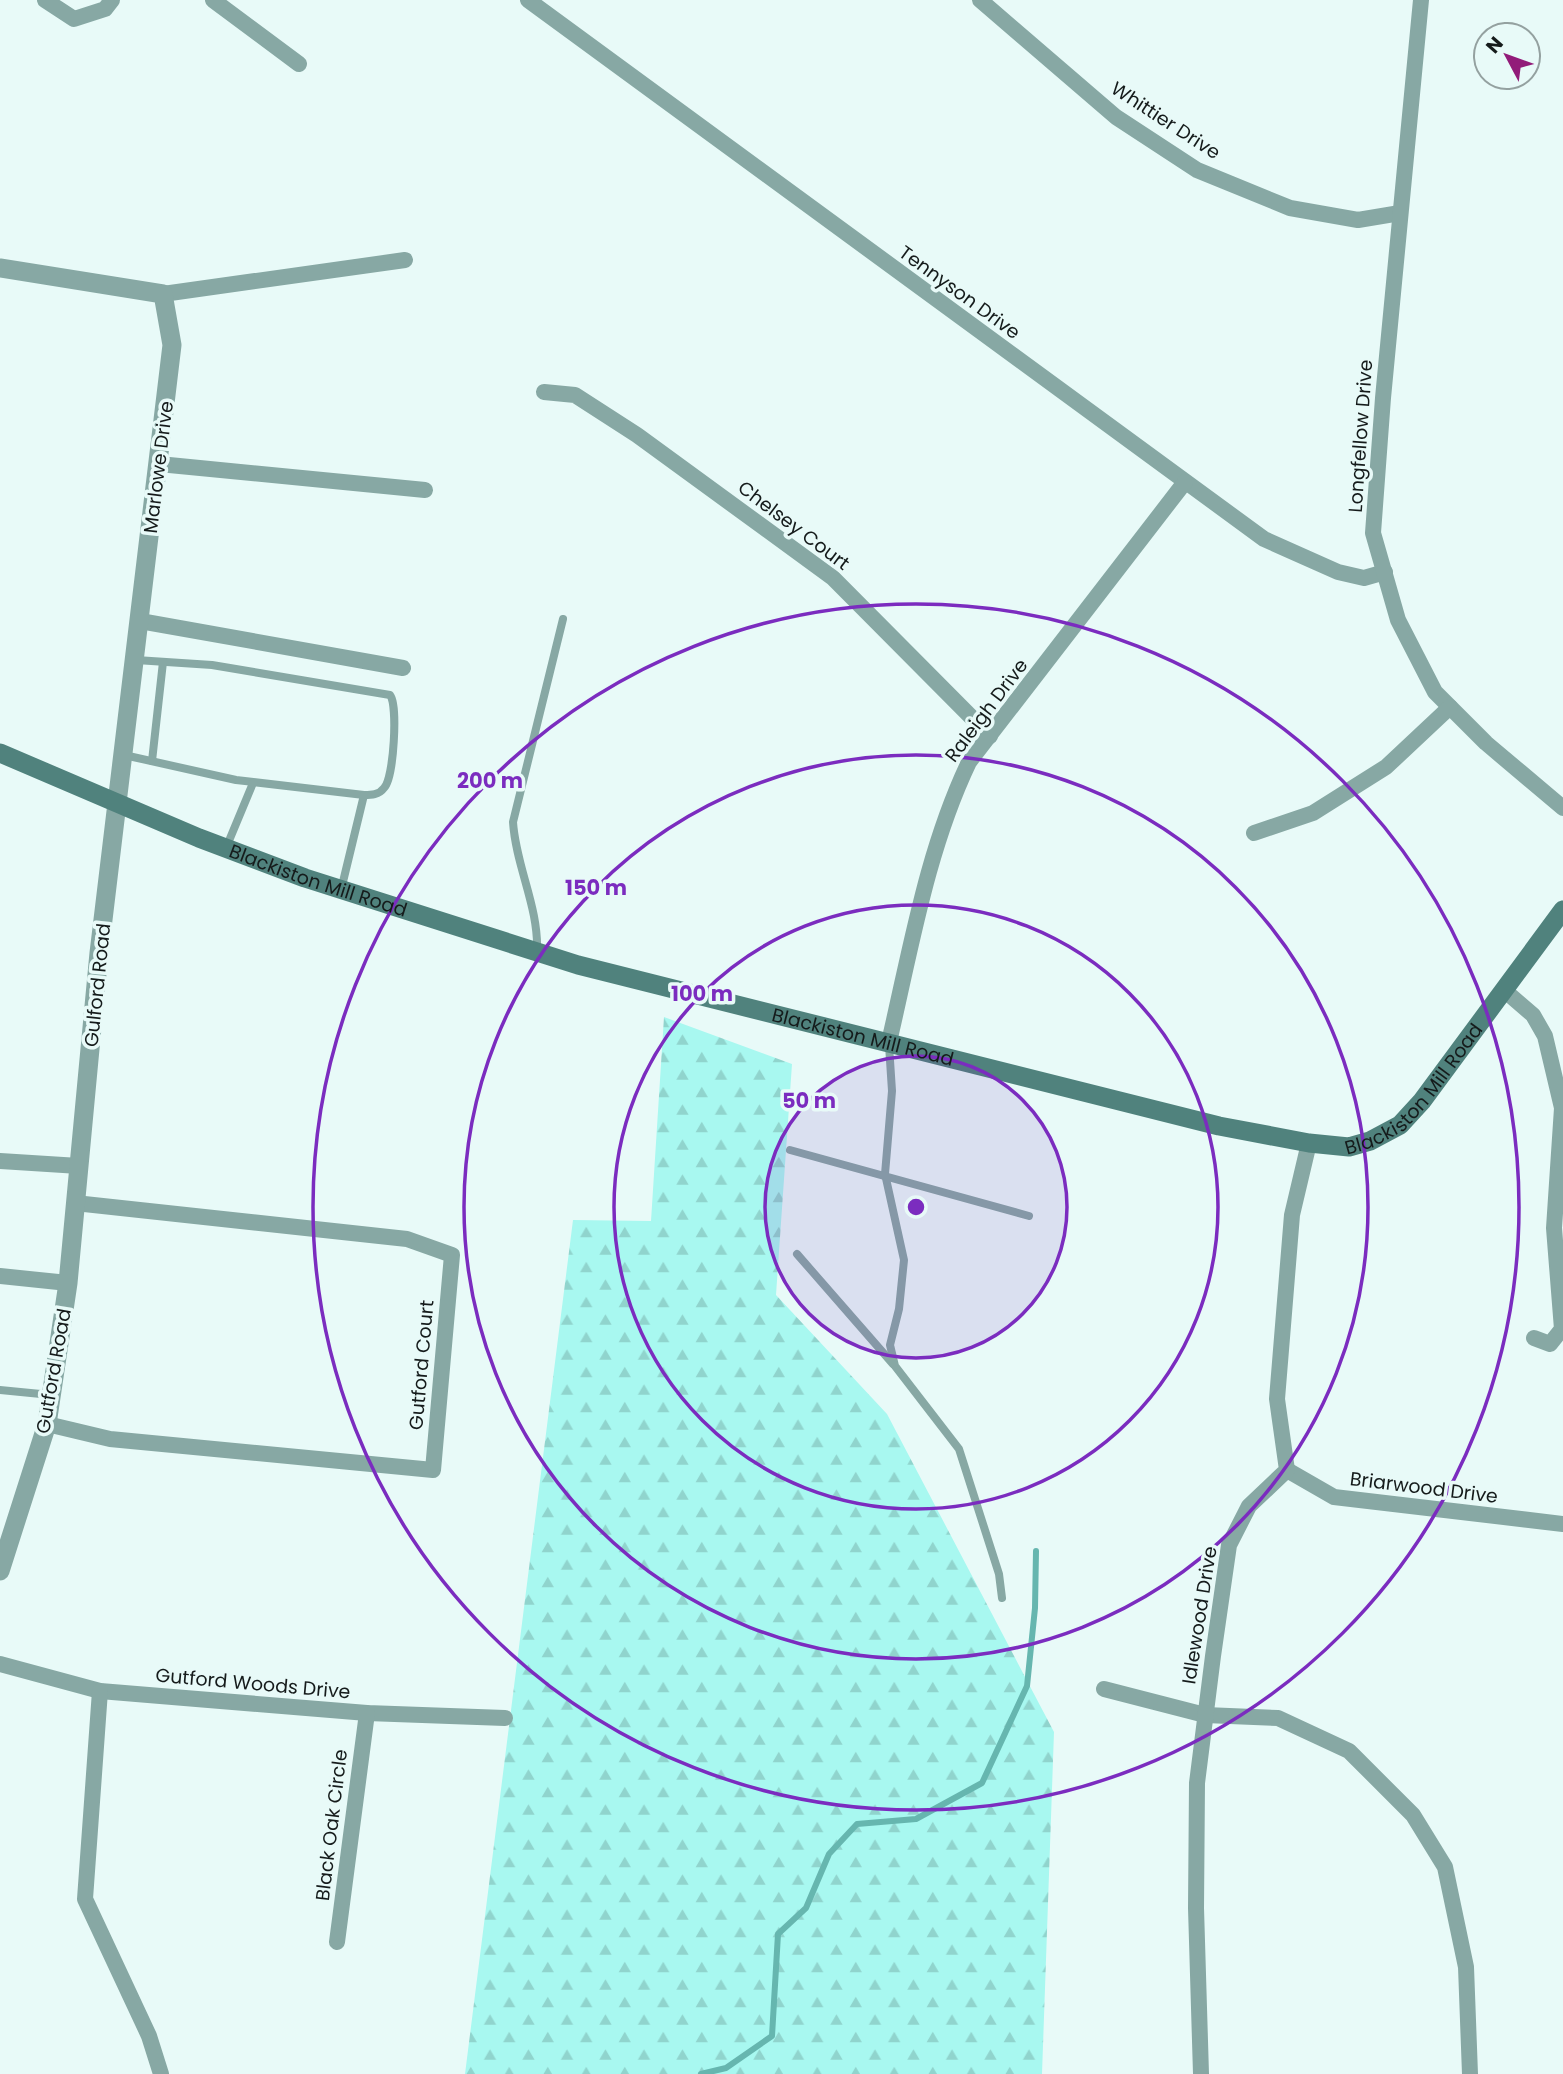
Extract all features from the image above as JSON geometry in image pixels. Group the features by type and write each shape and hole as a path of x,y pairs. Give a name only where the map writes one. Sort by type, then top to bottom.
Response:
{"main road":[{"name":"Blackiston Mill Road","path":"0,753 226,848 341,890 579,965 1208,1123 1309,1143 1349,1147 1370,1141 1400,1125 1422,1101 1563,910"}],"street":[{"path":"46,0 74,19 105,9 112,0"},
{"path":"213,0 299,64"},
{"name":"Tennyson Drive","path":"528,0 1264,539 1338,572 1364,578 1385,572"},
{"name":"Whittier Drive","path":"980,0 1116,117 1197,170 1290,208 1358,220 1400,213"},
{"name":"Longfellow Drive","path":"1421,0 1373,533 1398,620 1435,692 1486,743 1563,808"},
{"path":"0,268 163,294 405,260"},
{"name":"Marlowe Drive","path":"118,803 172,345 163,294"},
{"name":"Chelsey Court","path":"544,392 575,395 637,435 833,578 990,736"},
{"path":"159,464 425,489"},
{"name":"Raleigh Drive","path":"889,1042 929,871 952,798 969,762 1185,482"},
{"path":"141,621 403,668"},
{"path":"1254,833 1312,813 1375,773 1450,707"},
{"name":"Gulford Road","path":"79,1166 99,953 118,803"},
{"path":"1504,990 1533,1015 1545,1036 1562,1108 1555,1228 1562,1329 1550,1345 1534,1338"},
{"path":"1287,1471 1277,1399 1292,1214 1309,1143"},
{"path":"0,1161 79,1166"},
{"name":"Gutford Road","path":"0,1571 47,1424 68,1283 79,1166"},
{"name":"Gutford Court","path":"47,1424 110,1439 433,1470 452,1255 407,1239 75,1203"},
{"path":"0,1276 68,1283"},
{"name":"Briarwood Drive","path":"1287,1471 1335,1497 1563,1524"},
{"name":"Idlewood Drive","path":"1201,2074 1196,1908 1197,1783 1229,1545 1249,1506 1287,1471"},
{"name":"Gutford Woods Drive","path":"0,1664 100,1691 367,1713 505,1718"},
{"path":"1104,1689 1205,1715 1278,1718 1349,1751 1413,1815 1445,1867 1466,1967 1470,2074"},
{"path":"100,1691 85,1899 149,2036 161,2074"},
{"name":"Black Oak Circle","path":"337,1942 367,1713"}],"lane":[{"path":"537,952 535,915 514,843 513,822 563,619"},
{"path":"124,755 253,783 364,795 376,794 388,782 396,708 390,695 212,665 136,660"},
{"path":"152,761 163,662"},
{"path":"226,848 253,783"},
{"path":"341,890 364,795"},
{"path":"889,1042 892,1102 885,1174 904,1260 899,1309 890,1345 895,1366"},
{"path":"790,1150 885,1174 1029,1216"},
{"path":"797,1254 895,1366 959,1449 999,1573 1002,1598"},
{"path":"0,1390 51,1395"}],"green space":[{"path":"664,1017 792,1064 776,1295 887,1414 1054,1732 1042,2074 465,2074 573,1220 651,1221"}],"waterway":[{"path":"701,2074 726,2068 772,2036 778,1934 806,1908 829,1854 857,1824 916,1819 982,1783 1027,1686 1035,1608 1036,1551"}]}
